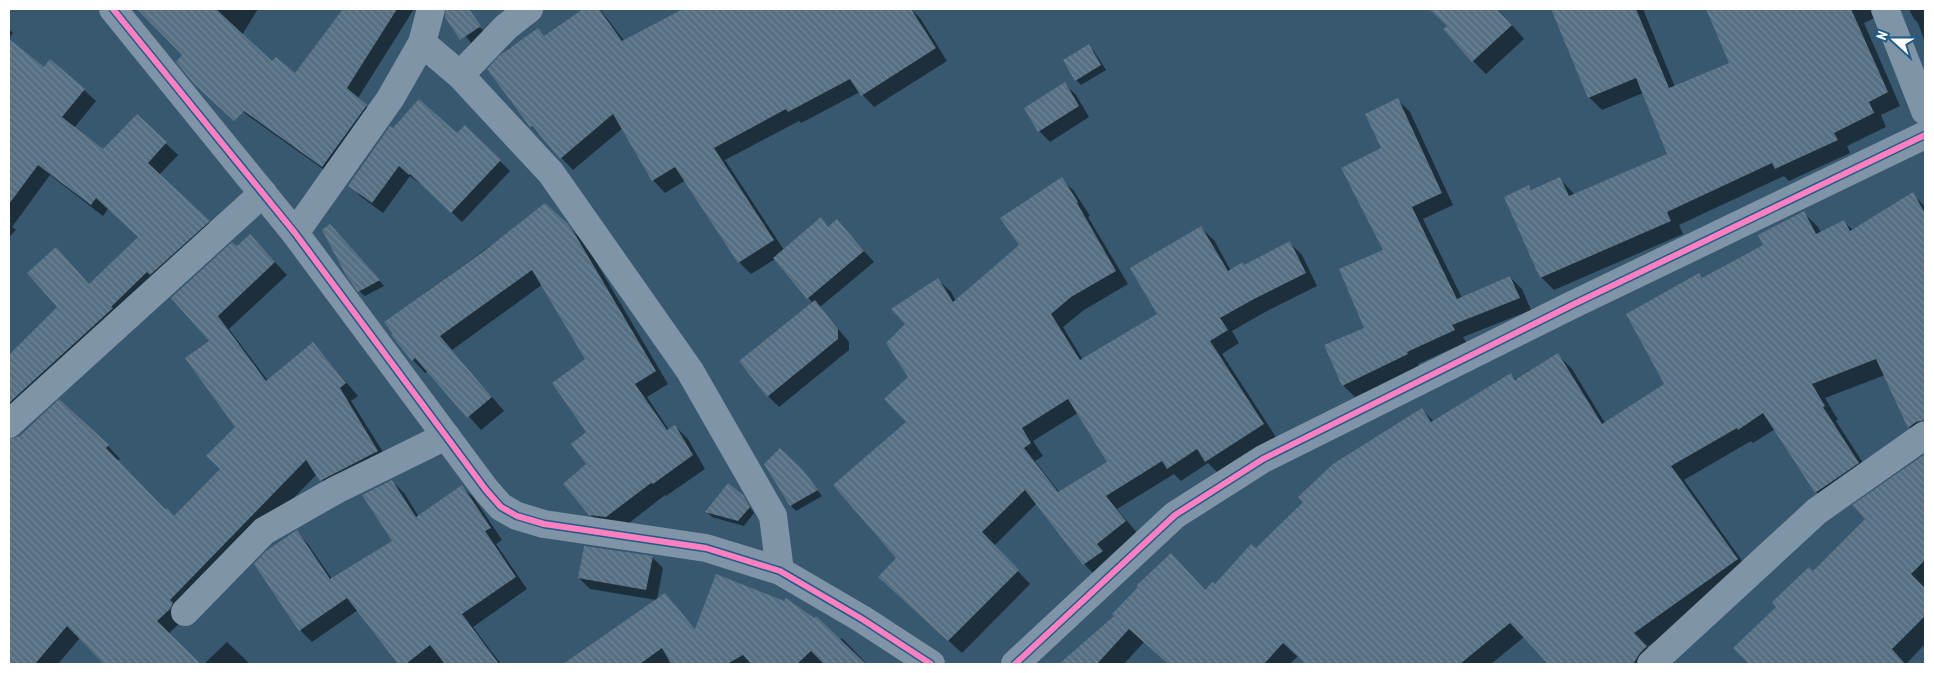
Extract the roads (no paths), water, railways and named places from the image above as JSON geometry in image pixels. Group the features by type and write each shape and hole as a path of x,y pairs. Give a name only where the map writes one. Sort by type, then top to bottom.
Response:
{"street":[{"path":"113,9 263,193 501,507 516,516 544,524 706,548 780,571 862,619 931,664"},
{"path":"294,233 390,99 422,43 431,9"},
{"path":"460,75 506,27 529,9"},
{"path":"1885,9 1925,111"},
{"path":"422,43 460,75 551,173 690,371 729,436 773,516 780,571"},
{"path":"1015,664 1175,515 1263,459 1572,305 1925,135"},
{"path":"9,424 263,193"},
{"path":"1651,664 1817,511 1925,434"},
{"path":"186,612 264,531 336,490 446,436"}]}
